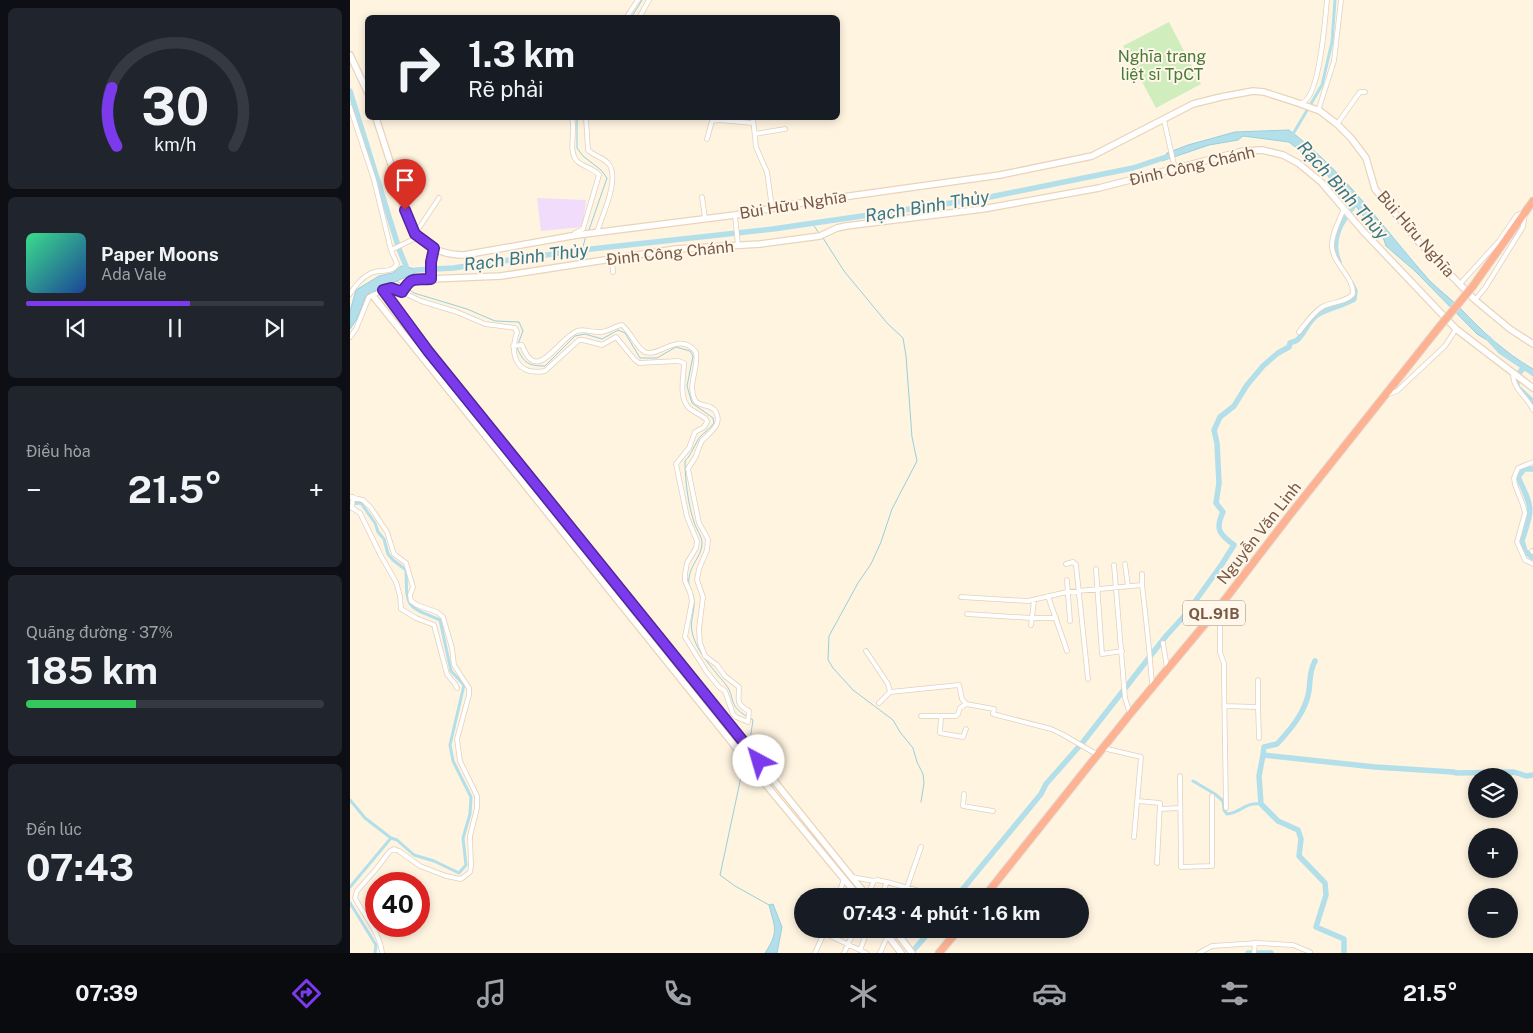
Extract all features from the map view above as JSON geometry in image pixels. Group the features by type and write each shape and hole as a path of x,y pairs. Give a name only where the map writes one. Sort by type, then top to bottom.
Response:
{"highway":[{"name":"QL.91B","path":"1525,213 1533,201"},
{"name":"Nguyễn Văn Linh","path":"991,888 1130,714 1220,606 1289,516 1473,286 1525,213"},
{"path":"939,953 952,938"}],"street":[{"path":"628,15 638,0"},
{"path":"641,15 649,0"},
{"path":"1301,104 1307,100 1314,86 1325,27 1327,0"},
{"path":"1318,111 1334,62 1341,0"},
{"path":"350,56 365,87"},
{"name":"Bùi Hữu Nghĩa","path":"568,237 1000,175 1092,156 1203,100 1264,92 1318,111 1337,124 1351,138 1366,158 1375,189 1416,239 1475,300 1510,329 1533,344"},
{"path":"1337,124 1360,92 1365,92"},
{"path":"350,107 374,180 396,262 395,267 389,270 371,273 356,284 350,294"},
{"path":"377,120 405,210 417,236 434,248 450,254 464,255 568,237 572,233 582,231 599,175 598,172 580,164 574,157 575,126 573,120"},
{"path":"586,120 588,150 607,162 611,167 613,181 596,233"},
{"path":"707,139 712,121 716,120"},
{"path":"728,120 753,123 756,147 760,160 767,172 772,208"},
{"path":"1164,120 1175,169"},
{"path":"755,134 785,129"},
{"name":"Đinh Công Chánh","path":"407,284 416,278 501,276 676,249 738,242 787,241 821,235 846,226 983,209 1099,188 1222,156 1262,150 1292,159 1310,172 1456,329 1533,388"},
{"path":"702,197 704,218"},
{"path":"392,249 417,236 439,198"},
{"path":"1299,332 1320,308 1350,298 1353,294 1352,286 1332,248 1333,237 1345,209"},
{"path":"1460,284 1499,241 1517,215 1525,213 1523,227 1485,288 1475,300"},
{"path":"735,214 738,242"},
{"path":"431,277 434,248"},
{"path":"612,259 613,272"},
{"path":"350,281 356,284"},
{"path":"402,291 407,284"},
{"path":"350,337 356,329 367,299 383,290 391,288 484,324 515,328 517,332 513,355 521,367 531,371 545,371 579,340 602,345 616,337 634,359 640,363 659,364 678,361 684,363 683,391 686,403 691,409 706,419 707,422 704,427 695,432 689,448 676,464 687,517 696,541 696,548 687,563 685,574 685,581 692,601 685,636 706,671 725,691 732,714 748,722 749,711 741,706 737,695 739,688 725,676 717,665 705,656 699,636 703,597 697,580 699,569 707,550 708,539 699,523 688,470 696,457 700,444 715,428 717,420 716,412 713,409 696,402 694,399 692,387 697,358 696,352 687,346 674,344 657,352 646,353 642,351 633,336 622,325 599,332 577,331 566,337 551,354 541,361 529,359 522,345 516,345"},
{"path":"383,290 428,351 861,888"},
{"path":"373,296 851,888"},
{"path":"1386,395 1397,391 1445,346 1456,329"},
{"path":"421,357 428,351"},
{"path":"1516,376 1514,383 1533,410"},
{"path":"1533,462 1518,468 1514,481 1525,514 1517,542 1525,560 1533,564"},
{"path":"382,953 380,942 354,896 357,890 391,849 399,850 420,866 446,876 461,879 471,869 470,836 477,808 477,796 460,761 458,746 458,738 469,692 463,678 454,666 452,648 444,619 437,612 416,605 411,601 412,587 406,563 394,554 387,532 372,508 363,500 352,498 352,507 360,513 365,526 396,582 401,609 416,618 434,625 447,674 456,684 457,688"},
{"path":"546,512 553,506"},
{"path":"1066,564 1076,563 1088,679"},
{"path":"1125,564 1128,586"},
{"path":"1114,565 1122,651 1124,698 1130,714"},
{"path":"1096,569 1102,654 1122,651"},
{"path":"1142,574 1149,633 1147,643 1152,689"},
{"path":"1067,580 1070,621"},
{"path":"961,597 1025,602 1080,590 1142,585"},
{"path":"1048,596 1067,651"},
{"path":"1031,625 1034,600"},
{"path":"1220,606 1220,652 1224,664 1226,808"},
{"path":"967,614 1056,618"},
{"path":"1163,643 1167,670"},
{"path":"866,652 888,684 890,692"},
{"path":"1258,680 1259,738"},
{"path":"879,703 890,692 959,685 962,699 966,704"},
{"path":"922,716 956,716 960,708 966,704 992,708 994,709 993,714 1051,729 1098,755"},
{"path":"1224,706 1258,707"},
{"path":"712,718 719,712"},
{"path":"941,716 940,733 963,737 966,729"},
{"path":"1104,748 1141,757 1134,837"},
{"path":"1180,776 1181,867 1212,866 1212,796"},
{"path":"964,794 963,806 993,811"},
{"path":"1138,800 1160,803 1157,862"},
{"path":"1160,809 1180,808"},
{"path":"852,877 877,880 908,888 921,847"},
{"path":"833,866 840,862"},
{"path":"841,888 844,880"},
{"path":"871,888 874,881"},
{"path":"884,888 887,882"},
{"path":"815,953 821,938"},
{"path":"837,938 866,953"},
{"path":"844,953 850,938"},
{"path":"860,950 865,938"},
{"path":"880,953 887,938"},
{"path":"890,938 901,953"},
{"path":"901,938 912,953"},
{"path":"1199,953 1212,946 1254,944 1293,945 1310,952"},
{"path":"1254,944 1254,953"}],"shaded area":[{"path":"537,198 586,200 583,227 541,231"}],"green space":[{"name":"Nghĩa trang liệt sĩ TpCT","path":"1169,22 1201,84 1156,108 1123,46"}],"water":[{"name":"Rạch Bình Thủy","path":"1289,130 1309,146 1346,182 1429,280 1494,341 1533,369 1533,376 1497,346 1477,334 1415,271 1386,246 1383,237 1371,227 1356,206 1338,189 1317,162 1289,142 1243,136 1238,140 1209,145 1162,161 1167,153 1235,132"},
{"path":"401,266 421,270 366,295 357,319 350,329 350,311 356,290 379,276 393,273"},
{"path":"773,904 782,927 777,953 765,953 774,935 774,925 769,905"}],"waterway":[{"path":"633,15 642,0"},
{"path":"1293,134 1322,85 1332,42 1335,0"},
{"name":"Rạch Bình Thủy","path":"350,91 406,271"},
{"path":"577,120 577,148 607,178 589,230"},
{"name":"Rạch Bình Thủy","path":"416,270 453,268 582,250 773,229 985,198 1133,168 1169,156"},
{"path":"1339,262 1336,254 1336,238 1342,223 1356,203"},
{"path":"812,223 819,233"},
{"path":"582,250 586,236"},
{"path":"823,238 844,271 887,323 903,338 912,437 917,461 892,509 871,564 858,583 829,636 828,660 853,690 893,720 913,748 923,774 924,783 921,802"},
{"path":"397,281 414,293 467,309 495,321 519,322 523,331 518,344"},
{"path":"964,888 1041,794 1046,784 1083,742 1166,636 1186,614 1222,564 1234,545 1225,538 1219,527 1223,512 1216,503 1219,483 1217,443 1214,430 1220,417 1234,406 1247,385 1263,366 1278,353 1289,347 1290,343 1299,338 1317,315 1354,299 1355,291 1351,283"},
{"path":"517,348 527,363 545,366 575,336 585,334 602,339 618,330 625,333 640,358 657,358 676,347 690,351 693,356 687,386 692,403 713,418 714,423 700,437 685,461 690,508 702,543 700,554 690,574 689,587"},
{"name":"Rạch Bình Thủy","path":"1489,339 1501,352 1533,373"},
{"path":"1524,367 1517,376 1517,387 1531,400 1533,406"},
{"path":"1533,469 1524,469 1518,477 1530,508 1522,541 1525,551 1533,558"},
{"path":"350,504 361,503 384,539 388,554 406,570 407,592 410,604 414,608 440,620 451,671 464,685 450,745 453,761 471,797 470,814 463,838 466,865 459,873 434,861 414,855 397,840 391,838 365,818 350,800"},
{"path":"691,590 694,601 691,627 694,640 711,667 726,685 736,708 746,716"},
{"path":"1263,755 1264,747 1277,744 1302,711 1308,694 1311,671 1315,661"},
{"path":"749,747 753,720 750,718"},
{"path":"1344,953 1344,939 1316,927 1326,895 1325,883 1299,856 1301,839 1298,830 1278,821 1261,804 1259,776 1263,755 1375,767 1457,773 1514,772 1526,776 1533,775"},
{"path":"744,763 720,875 735,886 769,905"},
{"path":"1193,781 1223,801 1224,810 1227,814 1236,812 1246,806 1261,804"},
{"path":"350,887 391,838"},
{"path":"350,903 376,945 375,953"},
{"path":"911,953 924,938"},
{"path":"1248,953 1271,953"}],"route":[{"path":"405,210 415,234 434,248 431,262 431,279 413,279 402,292 394,288 383,290 428,351 759,761"}]}
